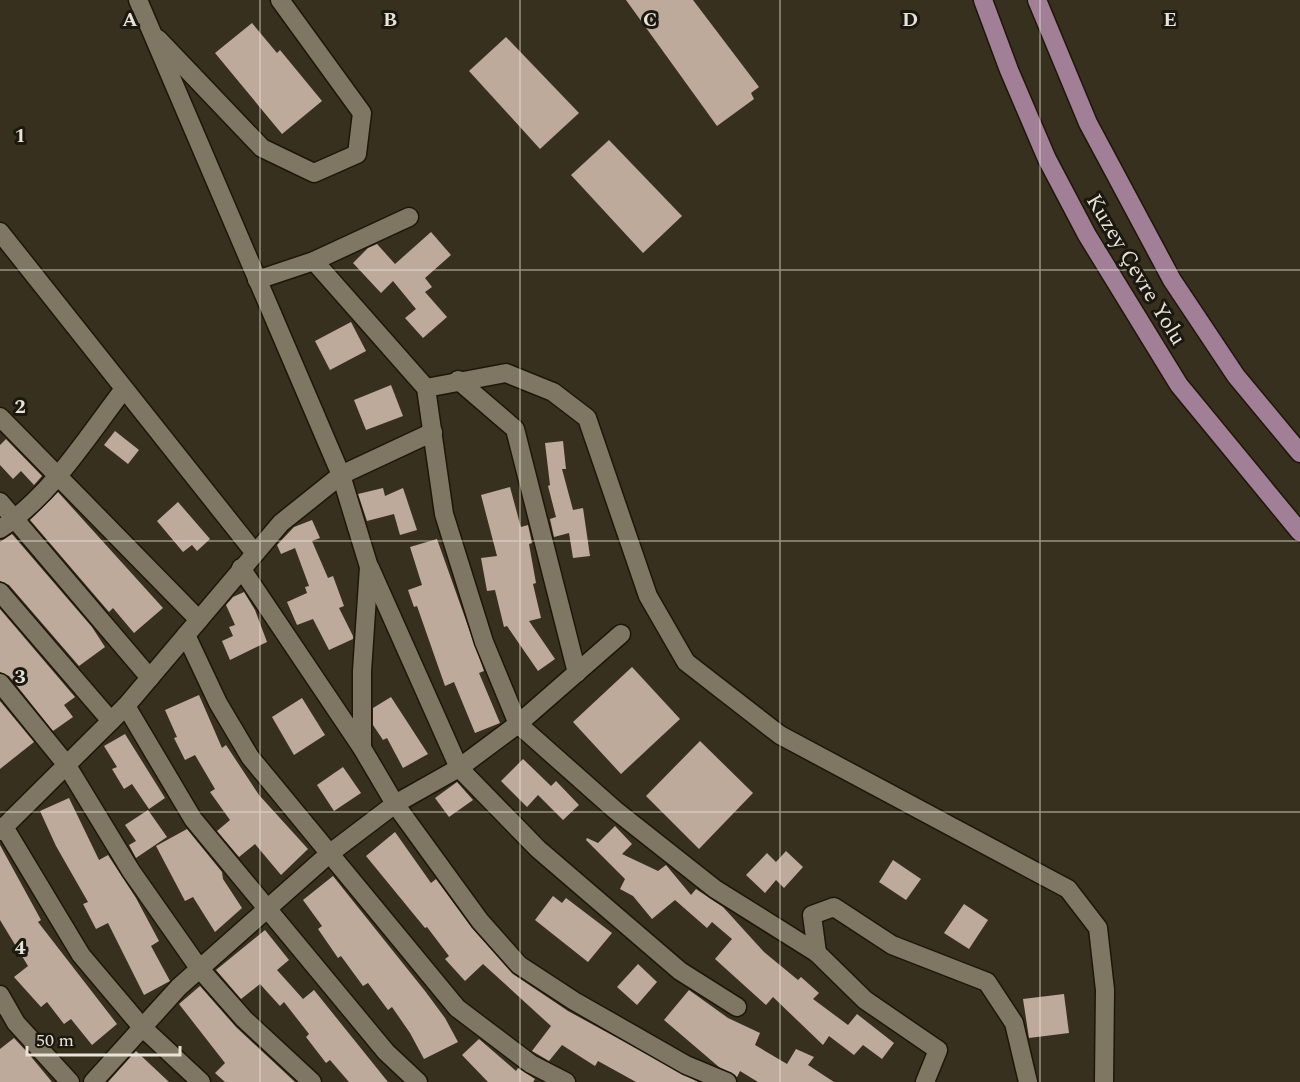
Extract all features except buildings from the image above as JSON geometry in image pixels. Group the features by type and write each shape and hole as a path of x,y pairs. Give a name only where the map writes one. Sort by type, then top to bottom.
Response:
{"main road":[{"name":"Kuzey Çevre Yolu","path":"983,0 1009,70 1047,159 1087,235 1179,385 1300,532"},
{"name":"Kuzey Çevre Yolu","path":"1037,0 1088,123 1172,280 1236,376 1300,453"}],"street":[{"path":"138,0 341,475 369,567 459,768 546,857 680,970 737,1007"},
{"path":"150,31 262,148 314,173 357,154 362,113 280,0"},
{"path":"257,280 314,261 409,217"},
{"path":"0,232 254,552"},
{"path":"314,261 426,388 444,514 484,642 518,724 615,810 715,889 817,953 865,1000 938,1050 925,1082"},
{"path":"426,388 458,380 506,373 553,392 587,418 648,596 686,662 780,735 1068,889 1098,928 1106,990 1104,1082"},
{"path":"458,380 515,429 577,673"},
{"path":"7,524 58,475 124,389"},
{"path":"0,417 199,620"},
{"path":"201,1082 141,1026 81,955 2,829 126,706 280,523 341,475 433,432"},
{"path":"0,502 7,524 150,678"},
{"path":"362,748 362,671 369,567"},
{"path":"241,568 362,748 395,804 480,921 519,965 574,1001 676,1059 727,1082"},
{"path":"0,592 111,721"},
{"path":"93,1082 141,1026 199,968 268,910 329,854 395,804 459,768 518,724 621,634"},
{"path":"186,635 218,703 250,757 457,1008 531,1064 566,1082"},
{"path":"0,683 66,764 131,871 199,968 244,1019 312,1082"},
{"path":"126,706 194,819 386,1052 418,1082"},
{"path":"817,953 812,915 834,908 892,945 987,982 1014,1023 1028,1082"},
{"path":"0,995 16,1023 70,1082"}]}
